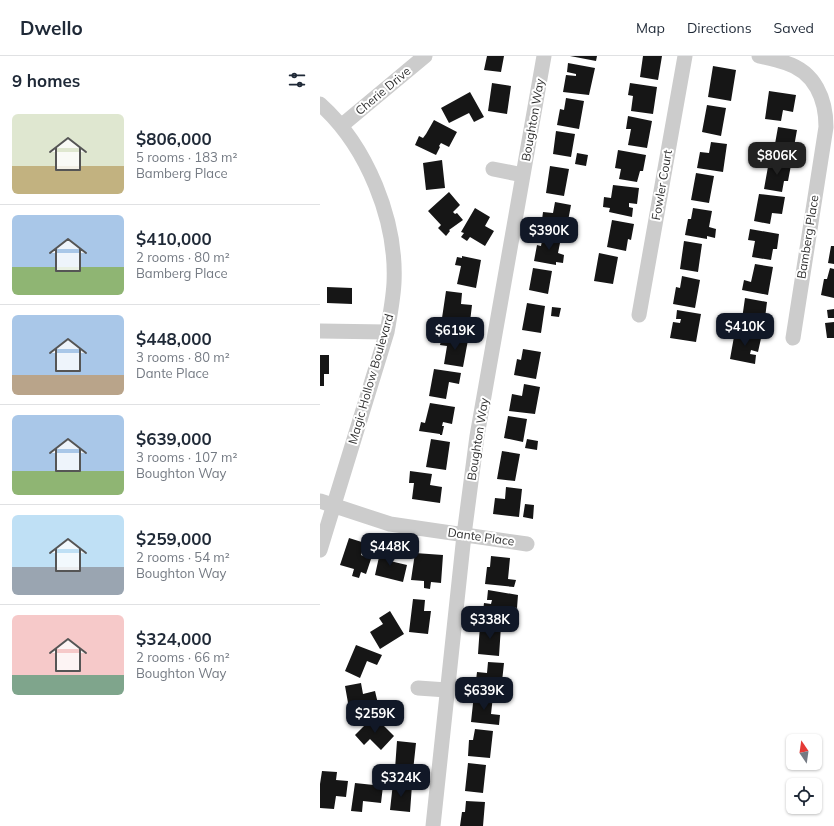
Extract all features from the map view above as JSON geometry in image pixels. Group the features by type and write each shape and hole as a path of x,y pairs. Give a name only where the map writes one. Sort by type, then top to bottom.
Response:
{"street":[{"name":"Cherie Drive","path":"341,126 425,56"},
{"name":"Boughton Way","path":"433,826 464,535 477,436 544,56"},
{"name":"Fowler Court","path":"639,315 685,56"},
{"name":"Bamberg Place","path":"759,56 788,63 800,69 810,77 821,94 826,113 826,127 793,338"},
{"name":"Magic Hollow Boulevard","path":"320,104 341,126 362,158 377,189 385,210 391,236 394,262 392,308 387,332 327,503 320,550"},
{"path":"493,169 523,175"},
{"path":"320,331 387,332"},
{"name":"Dante Place","path":"327,503 390,524 527,544"},
{"path":"418,688 447,690"}],"building":[{"path":"487,56 504,56 501,72 484,70"},
{"path":"570,56 597,56 596,61"},
{"path":"643,56 662,56 658,80 640,77"},
{"path":"568,63 595,68 589,95 563,92 566,75 576,76 576,74 567,72"},
{"path":"713,66 736,70 731,101 708,97"},
{"path":"492,83 511,86 507,114 488,111"},
{"path":"630,83 657,87 653,114 631,111 633,96 628,95"},
{"path":"769,91 796,95 793,112 783,110 781,121 765,119"},
{"path":"470,92 484,117 474,122 469,113 449,123 441,108"},
{"path":"566,98 584,101 579,129 557,125 560,109 564,110"},
{"path":"707,105 726,108 721,136 702,132"},
{"path":"628,116 652,121 647,148 628,145 631,129 626,129"},
{"path":"434,120 457,132 449,147 441,143 436,155 415,145 419,136 423,138"},
{"path":"778,127 797,130 792,158 773,155"},
{"path":"556,131 575,134 571,157 553,154"},
{"path":"711,142 727,144 723,172 697,168 700,152 709,153"},
{"path":"618,150 646,155 643,171 640,171 637,182 619,179 621,169 615,168"},
{"path":"577,153 588,155 586,166 575,164"},
{"path":"442,160 445,188 426,190 423,163"},
{"path":"769,161 791,165 788,181 784,181 782,192 764,189"},
{"path":"550,166 569,169 564,196 546,193"},
{"path":"696,173 714,176 709,203 691,200"},
{"path":"613,185 639,188 637,204 629,203 629,207 633,208 632,217 609,212 610,208 603,207 604,197 611,198"},
{"path":"449,192 460,205 453,212 455,214 457,213 463,220 449,230 450,231 446,236 438,228 441,225 428,211"},
{"path":"759,194 785,197 782,214 772,213 770,224 754,221"},
{"path":"555,202 571,205 566,232 541,228 543,212 553,213"},
{"path":"475,208 490,217 485,226 494,231 485,246 470,237 467,241 461,237 464,233 461,232"},
{"path":"693,208 712,211 709,227 716,229 715,238 707,236 707,239 685,235 688,219 691,219"},
{"path":"612,220 634,224 631,240 628,239 626,251 607,247"},
{"path":"750,229 779,234 777,249 773,249 771,260 752,257 755,241 748,240"},
{"path":"543,235 561,238 558,253 564,255 563,263 556,262 556,265 534,261 537,245 541,246"},
{"path":"684,241 702,244 698,272 680,269"},
{"path":"831,246 834,246 834,264 828,263"},
{"path":"599,253 618,257 613,284 594,281"},
{"path":"462,256 481,260 476,288 457,284 461,266 455,265 457,257 462,258"},
{"path":"755,264 773,267 768,295 742,290 744,280 751,282"},
{"path":"533,268 552,271 548,294 529,290"},
{"path":"830,268 834,269 834,298 821,295 824,279 827,279"},
{"path":"682,276 700,280 695,308 673,304 676,287 680,288"},
{"path":"327,287 352,288 352,304 327,303"},
{"path":"446,291 462,293 461,304 472,305 470,322 442,318"},
{"path":"745,298 767,302 765,318 761,317 760,329 741,326"},
{"path":"527,303 545,306 541,333 522,330"},
{"path":"552,307 561,308 559,317 551,316"},
{"path":"834,309 834,318 828,318 827,310"},
{"path":"677,310 701,314 696,342 670,338 673,322 680,323 681,319 676,319"},
{"path":"834,322 834,338 827,338 825,323"},
{"path":"735,331 762,334 758,352 751,350 750,354 756,355 755,364 730,359"},
{"path":"442,336 468,340 463,367 444,364 447,346 440,345"},
{"path":"523,349 541,352 536,379 514,375 517,359 521,360"},
{"path":"320,355 329,355 329,374 324,374 324,386 320,386"},
{"path":"434,369 461,373 459,384 449,382 446,399 429,396"},
{"path":"524,384 540,387 535,414 509,411 512,394 522,396"},
{"path":"430,403 455,407 452,424 443,422 442,426 444,426 442,435 419,431 421,422 425,423"},
{"path":"508,416 527,419 523,442 504,438"},
{"path":"431,439 450,442 446,470 426,467"},
{"path":"527,439 538,441 537,450 525,448"},
{"path":"502,451 520,454 515,481 497,479"},
{"path":"410,471 432,474 430,485 442,487 440,503 412,499 414,483 409,483"},
{"path":"506,487 522,489 519,517 493,514 495,498 505,499"},
{"path":"525,504 534,505 533,519 523,517"},
{"path":"349,538 365,543 361,555 371,559 366,574 361,572 359,578 352,576 354,569 340,565"},
{"path":"381,548 392,551 390,561 407,565 403,582 375,575"},
{"path":"415,553 443,555 441,583 431,582 430,589 424,588 424,581 411,580"},
{"path":"491,556 510,558 508,579 516,580 514,587 485,584 487,567 490,567"},
{"path":"488,590 518,595 517,608 510,607 508,621 482,620 484,603 491,604 492,600 487,600"},
{"path":"413,599 425,600 424,611 431,611 428,634 409,632"},
{"path":"390,611 404,634 380,649 370,632 383,624 379,618"},
{"path":"480,625 501,626 499,656 478,654"},
{"path":"356,645 382,655 377,665 367,661 360,678 345,671"},
{"path":"488,662 504,663 501,691 475,689 477,672 487,673"},
{"path":"361,683 363,694 375,691 379,708 350,714 345,686"},
{"path":"474,694 493,696 491,714 500,715 499,725 471,722"},
{"path":"374,716 394,736 381,750 370,739 364,745 355,735"},
{"path":"475,729 493,731 490,758 468,756 469,740 473,740"},
{"path":"397,741 416,743 413,771 395,769"},
{"path":"468,763 486,765 483,793 465,791"},
{"path":"322,771 337,772 336,780 348,781 346,797 336,796 334,809 320,808 320,784"},
{"path":"355,783 383,786 381,803 363,801 362,812 351,811"},
{"path":"393,783 412,785 410,812 390,810"},
{"path":"466,801 485,802 483,826 460,826 462,812 465,812"}]}
